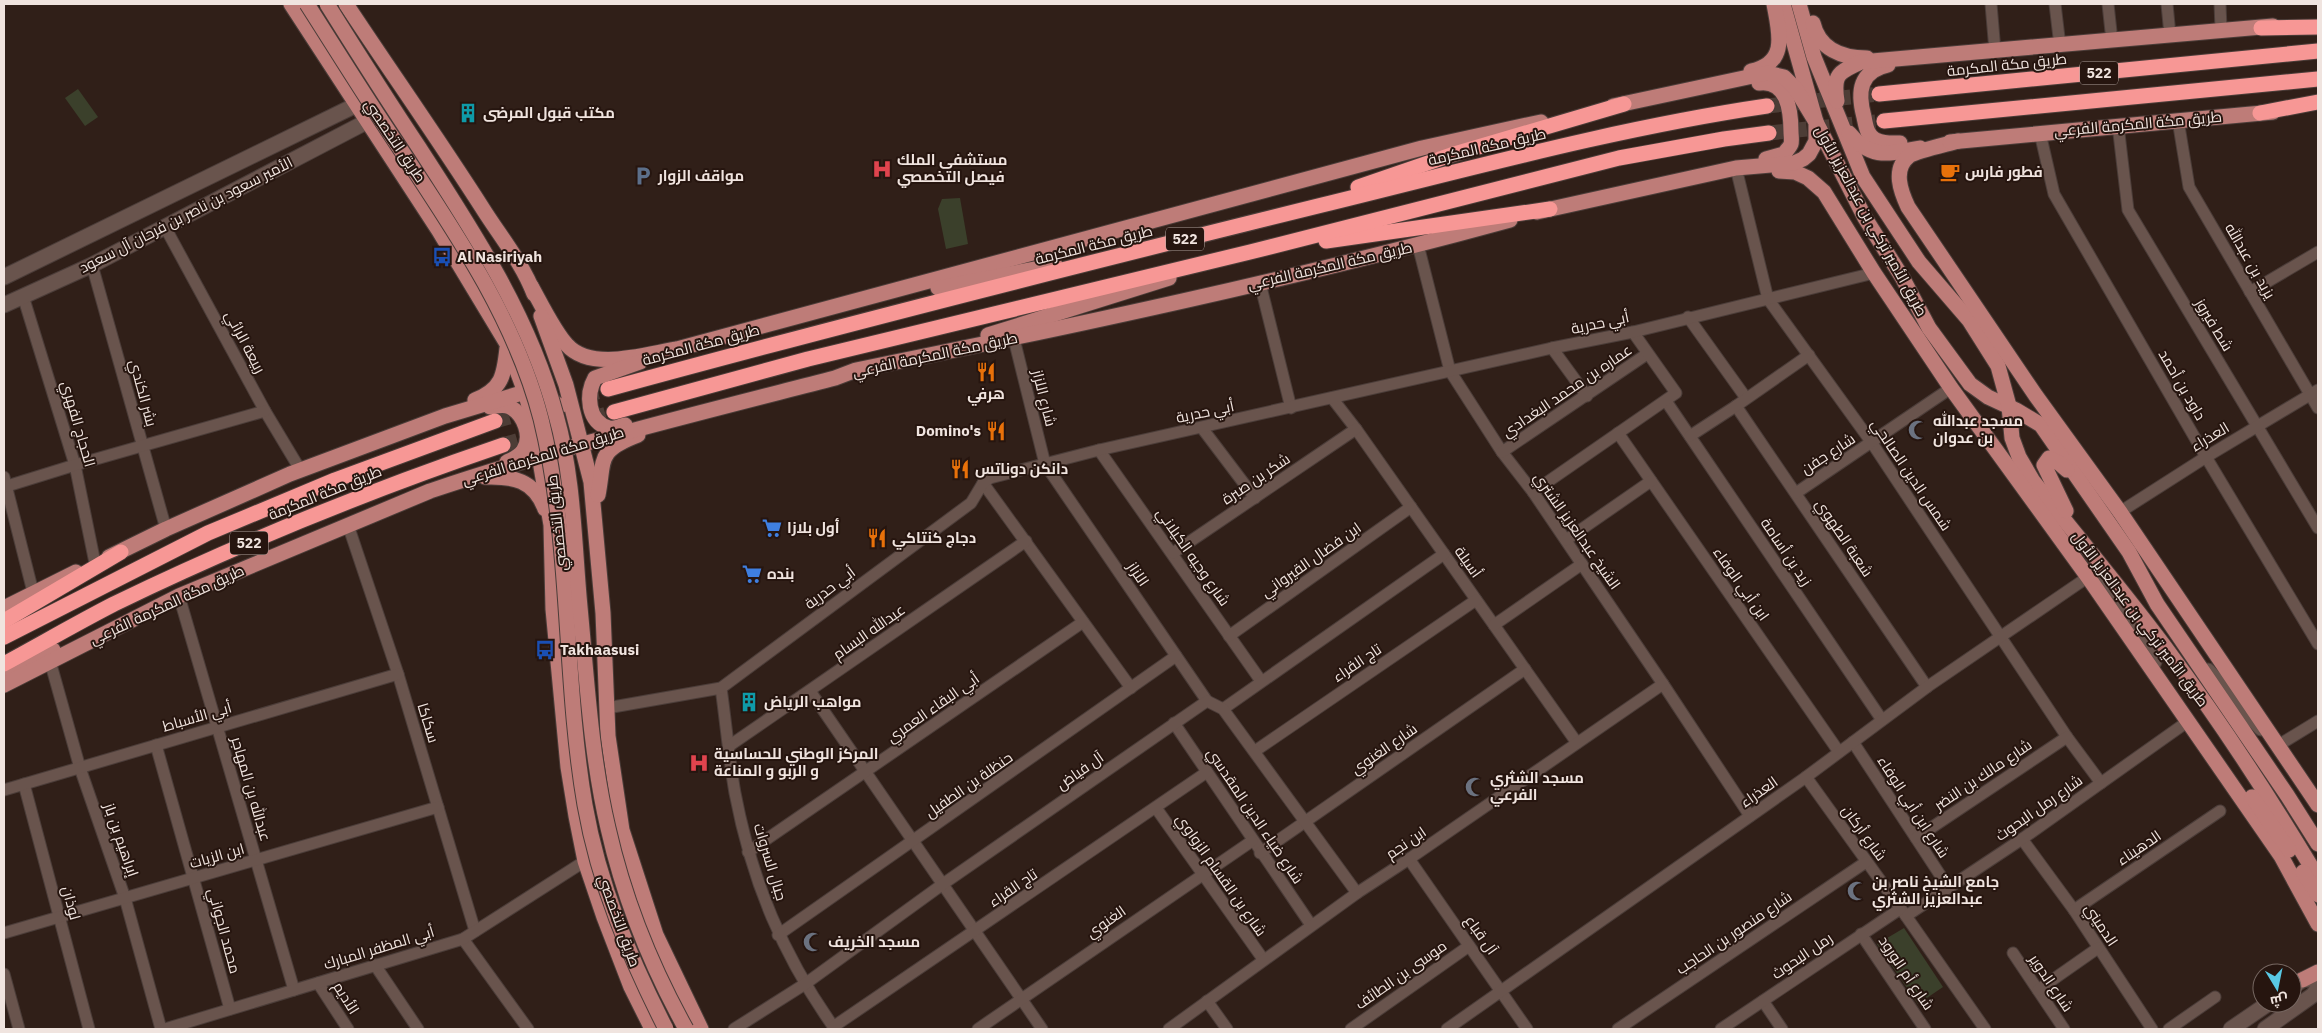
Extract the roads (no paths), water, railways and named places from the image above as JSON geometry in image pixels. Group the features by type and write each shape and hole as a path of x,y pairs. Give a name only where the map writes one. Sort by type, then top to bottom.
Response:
{"highway":[{"path":"2261,28 2318,27"},
{"name":"طريق مكة المكرمة","path":"1879,94 2318,51"},
{"name":"522","path":"1884,121 2318,79"},
{"path":"2260,113 2318,102"},
{"path":"1275,217 1451,155 1624,104"},
{"name":"طريق مكة المكرمة","path":"608,389 764,346 1275,217 1706,115 1766,106"},
{"name":"522","path":"614,412 808,359 1250,252 1618,158 1769,133"},
{"path":"1250,252 1550,209"},
{"name":"طريق مكة المكرمة","path":"4,637 208,533 335,480 495,421"},
{"name":"طريق مكة المكرمة","path":"4,664 113,605 211,559 418,474 503,445"},
{"path":"4,621 121,552"}],"main road":[{"path":"291,4 366,122 439,231 507,344 534,420 551,525 553,609 568,767 585,861 631,987 652,1029"},
{"name":"طريق التخصصي","path":"307,4 461,242 515,341 540,415 557,501 581,775 594,847 612,910 634,964 666,1029"},
{"name":"طريق التخصصي","path":"327,4 481,247 509,296 546,379 557,416 570,484 596,757 607,826 618,869 647,951 686,1029"},
{"path":"346,4 412,105 442,145 567,345 583,356 605,360 677,349"},
{"path":"1624,104 1716,78 1755,70 1767,64 1778,51 1780,42 1774,4"},
{"name":"طريق الأمير تركي بن عبدالعزيز الأول","path":"1783,4 1816,122 1866,218 1902,277 1929,328 1970,384 1988,398 2009,406 2042,425 2129,552 2157,604 2287,795 2318,844"},
{"name":"طريق الأمير تركي بن عبدالعزيز الأول","path":"1799,4 1814,57 1863,177 1919,262 1969,320 1998,366 2009,406 2012,438 2020,458 2033,481 2171,655 2284,822 2318,878"},
{"path":"1808,4 1814,28 1821,43 1837,53 1850,57 1936,55"},
{"path":"1958,141 1911,150 1871,153 1858,145 1839,121 1834,84 1838,75 1845,69 1862,62 2060,46 2221,29 2261,28 2318,20"},
{"path":"1936,55 1876,68 1863,82 1860,91 1862,110 1868,132 1874,140 1883,143 1958,141"},
{"path":"687,415 662,415 611,428 600,423 592,413 588,402 589,388 595,378 677,349 1422,148 1624,104 1767,73 1784,77 1796,89 1816,122"},
{"path":"1624,104 1768,82 1779,87 1786,97 1790,113 1791,144 1784,154 1736,168"},
{"name":"طريق مكة المكرمة الفرعي","path":"1958,141 2318,109"},
{"name":"طريق مكة المكرمة الفرعي","path":"4,685 178,596 430,491 468,478 582,443 835,378 856,370 1014,338 1260,283 1418,245 1550,209 1736,168 1794,164 1809,154 1816,141 1816,122"},
{"path":"1958,141 1909,156 1902,167 1899,179 1902,195 1908,207 2036,396 2120,512 2318,805"},
{"path":"1736,168 1795,172 1808,178 1824,192 1874,274 1951,388 2088,577 2281,856 2318,923"},
{"path":"820,310 1170,243"},
{"path":"856,370 1026,324 1250,252"},
{"path":"507,344 519,349 528,348 539,339 531,286"},
{"path":"531,286 566,385 591,482 603,613 606,708 613,774 625,840 656,935 702,1029"},
{"path":"445,416 487,395 500,383 507,344"},
{"path":"4,608 33,592 121,552 166,529 301,471 445,416 524,392 546,397 560,406 582,443"},
{"path":"445,416 501,406 509,407 522,416 527,436 525,449 518,457 468,478"},
{"path":"594,513 601,465 607,452 627,440 687,415"},
{"path":"2079,539 2046,471 2044,465 2046,460 2050,458 2059,463 2092,497"},
{"path":"468,478 499,477 529,485 536,491 551,525"},
{"path":"4,671 178,596"},
{"path":"2172,693 2273,825 2318,895"},
{"path":"2303,783 2318,810"},
{"path":"2302,981 2318,972"}],"street":[{"path":"1991,4 1995,51"},
{"path":"2055,4 2060,46"},
{"path":"2108,4 2112,41"},
{"path":"2167,4 2170,34"},
{"path":"2220,4 2221,29"},
{"name":"الأمير سعود بن ناصر بن فرحان آل سعود","path":"4,277 356,106"},
{"name":"يزيد بن عبدالله","path":"2178,120 2189,187 2250,292 2314,392 2318,408"},
{"name":"الأمير سعود بن ناصر بن فرحان آل سعود","path":"4,305 92,265 366,122"},
{"name":"شط فيروز","path":"2118,126 2128,210 2318,528"},
{"name":"داود بن أحمد","path":"2040,133 2054,194 2206,457 2318,644"},
{"name":"شمس الدين الصالحي","path":"1736,168 1768,299 1872,443 2067,737 2101,783"},
{"name":"ربيعة الرائي","path":"165,227 265,411 301,471"},
{"name":"الشيخ عبدالعزيز الشتري","path":"1418,245 1450,371 1502,452 1533,492 1566,540 1750,816"},
{"path":"2250,292 2318,252"},
{"name":"بشر الكندي","path":"92,265 166,529"},
{"name":"أبي حدرية","path":"606,708 721,688 971,503 983,483 990,478 1099,450 1552,348 1633,332 1688,317 1874,274"},
{"path":"1260,283 1291,408"},
{"name":"الحجاج الفهري","path":"24,296 75,465 95,563"},
{"path":"1688,317 1746,398"},
{"path":"1533,492 1676,393 1633,332"},
{"name":"شارع اللزاز","path":"1014,338 1045,464"},
{"path":"1552,348 1587,396"},
{"name":"عماره بن محمد البغدادي","path":"1502,452 1648,354"},
{"path":"1690,436 1809,355"},
{"name":"شارع جفن","path":"1796,494 1951,388"},
{"name":"العذراء","path":"2120,512 2206,457 2314,392"},
{"name":"أسيلة","path":"1332,398 1356,429 1577,744"},
{"name":"زيد بن أسامة","path":"1666,401 1882,720"},
{"name":"شعبة الطهوي","path":"1736,406 1927,687"},
{"path":"33,592 5,484 265,411"},
{"path":"1202,428 1255,498"},
{"name":"شكر بن صبرة","path":"1173,553 1356,429"},
{"name":"ابن أبي الوفاء","path":"1618,433 1839,752"},
{"name":"شارع وجيه الكيلاني","path":"1099,450 1261,681"},
{"name":"اللزاز","path":"1045,464 1207,701"},
{"path":"1566,540 1652,480"},
{"path":"983,483 1131,688"},
{"name":"ابن فضال القيرواني","path":"1229,636 1411,508"},
{"name":"سكاكا","path":"348,525 398,674 475,931"},
{"path":"2079,539 2172,693 2187,722"},
{"name":"عبدالله البسام","path":"729,746 1026,541"},
{"path":"1223,709 1444,554"},
{"path":"1494,625 1582,564"},
{"name":"العذراء","path":"1447,1029 1806,777 1927,687 2088,577"},
{"name":"عبدالله بن المهاجر","path":"178,596 294,990"},
{"name":"تاج القراء","path":"1255,751 1476,600"},
{"name":"أبي البقاء العمري","path":"748,852 866,773 1083,622"},
{"path":"2186,647 2277,746 2318,721"},
{"name":"حنظلة بن الطفيل","path":"778,935 914,842 1176,656"},
{"name":"إبراهيم بن باز","path":"50,661 80,768 125,898 161,1029"},
{"name":"شارع الغنوي","path":"1260,853 1525,669"},
{"name":"أبي الأسباط","path":"4,790 398,674"},
{"name":"ابن نجم","path":"1169,1029 1263,959 1357,893 1409,860 1663,684"},
{"name":"جبال السروات","path":"721,688 735,793 748,852 778,935 834,1028"},
{"path":"810,691 1042,1029"},
{"path":"1207,701 1223,709 1357,893"},
{"name":"آل فياض","path":"734,1029 806,984 943,884 1207,701"},
{"name":"شارع رمل البحوث","path":"1903,912 1948,887 2022,838 2187,722"},
{"name":"شارع ضياء الدين المقدسي","path":"1174,723 1311,926"},
{"name":"شارع مالك بن النضر","path":"1916,838 2067,737"},
{"name":"شارع ابن أبي الوفاء","path":"1853,742 1948,887"},
{"name":"محمد الجواني","path":"156,745 230,1010"},
{"name":"تاج القراء","path":"834,1028 1207,772"},
{"name":"شارع أركان","path":"1806,777 1984,1029"},
{"path":"2303,783 2318,788"},
{"name":"لوذان","path":"24,784 89,1029"},
{"name":"ابن الزيات","path":"4,933 438,807"},
{"name":"شارع بن القسام الزواوي","path":"1156,808 1263,959"},
{"name":"الدهيناء","path":"2074,910 2220,811"},
{"name":"الدميني","path":"2022,838 2074,910 2152,1029"},
{"name":"الغنوي","path":"978,1029 1252,841"},
{"name":"آل قباع","path":"1409,860 1527,1029"},
{"name":"أبي المظفر المبارك","path":"165,1029 463,938 585,861"},
{"name":"شارع منصور بن الحاجب","path":"1618,1029 1866,862"},
{"name":"رمل البحوث","path":"1721,1029 1861,934 1903,912"},
{"name":"شارع أم الورود","path":"1861,934 1926,1029"},
{"path":"463,938 528,1029"},
{"name":"موسى بن الطائف","path":"1351,1029 1469,946"},
{"path":"2038,990 2098,948"},
{"name":"شارع الدوير","path":"2013,953 2064,1029"},
{"path":"375,965 418,1029"},
{"path":"4,974 19,1029"},
{"path":"2302,982 2317,978 2318,980"},
{"name":"الأديم","path":"318,982 348,1029"},
{"path":"2265,1029 2316,992"},
{"path":"2169,1029 2215,997"},
{"path":"1207,1001 1227,1029"},
{"path":"1763,1001 1782,1029"},
{"path":"2231,1029 2254,1013"}],"tunnel":[{"path":"1767,106 1879,94"},
{"path":"1769,133 1884,121"},
{"path":"495,421 608,389"},
{"path":"503,445 614,412"}],"place":[{"name":"مكتب قبول المرضى","path":"468,113"},
{"name":"مستشفى الملك فيصل التخصصي","path":"882,169"},
{"name":"فطور فارس","path":"1950,172"},
{"name":"مواقف الزوار","path":"643,176"},
{"name":"Al Nasiriyah","path":"442,257"},
{"name":"هرفي","path":"986,372"},
{"name":"مسجد عبدالله بن عدوان","path":"1918,430"},
{"name":"Domino's","path":"996,431"},
{"name":"دانكن دوناتس","path":"960,469"},
{"name":"أول بلازا","path":"772,528"},
{"name":"دجاج كنتاكي","path":"877,538"},
{"name":"بنده","path":"752,574"},
{"name":"Takhaasusi","path":"545,650"},
{"name":"مواهب الرياض","path":"749,702"},
{"name":"المركز الوطني للحساسية و الربو و المناعة","path":"699,763"},
{"name":"مسجد الشثري الفرعي","path":"1475,787"},
{"name":"جامع الشيخ ناصر بن عبدالعزيز الشثري","path":"1857,891"},
{"name":"مسجد الخريف","path":"813,942"}]}
